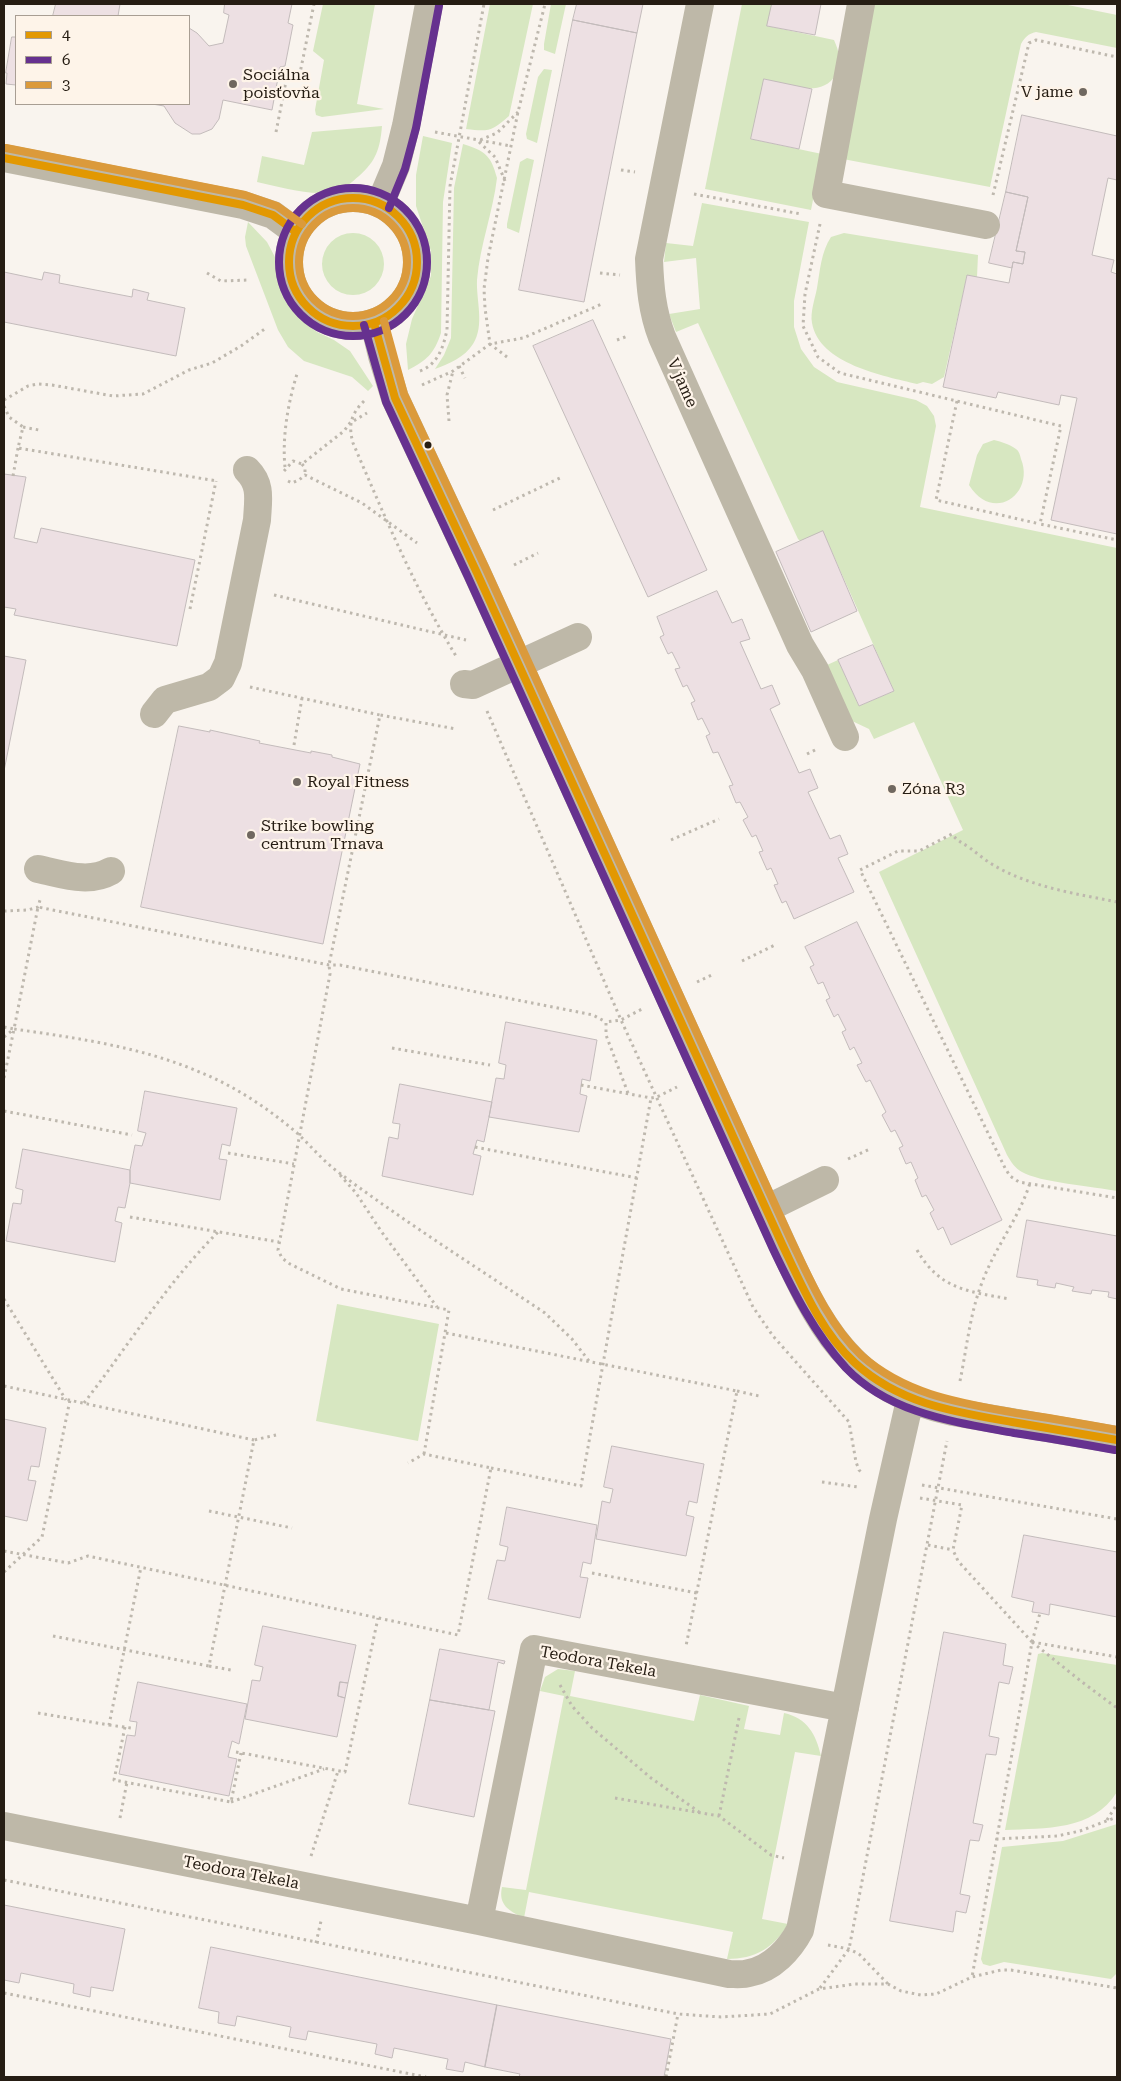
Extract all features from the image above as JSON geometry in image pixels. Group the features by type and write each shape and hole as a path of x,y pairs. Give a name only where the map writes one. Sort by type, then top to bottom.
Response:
{"street":[{"path":"380,204 396,166 406,126 429,4"},
{"name":"V jame","path":"700,4 649,259 650,289 657,325 796,636 815,670 845,737"},
{"path":"861,4 824,206 986,225"},
{"path":"4,158 243,205 272,215 296,232"},
{"path":"357,198 380,204 396,214 408,229 415,247 417,265 413,284 404,301 390,314 374,323 351,326 328,321 308,309 300,299 290,278 290,249 296,232 311,213 332,201 357,198"},
{"path":"374,323 395,398 477,573 809,1301 827,1332 863,1371 910,1400 953,1412 1117,1440"},
{"path":"154,714 165,700 209,687 221,678 228,663 257,520 258,497 262,480"},
{"path":"462,674 473,685 578,637"},
{"path":"38,869 84,878 99,878 111,871"},
{"path":"766,1208 825,1180"},
{"name":"Teodora Tekela","path":"4,1826 479,1921 729,1974 750,1973 765,1968 783,1955 800,1930 910,1400"},
{"name":"Teodora Tekela","path":"479,1921 534,1648 845,1708"}],"path":[{"path":"276,132 287,76 298,78 314,4"},
{"path":"418,372 436,360 444,346 447,330 450,186 484,4"},
{"path":"507,357 490,344 484,289 488,258 518,112 545,4"},
{"path":"986,225 1029,43 1036,40 1117,57"},
{"path":"478,141 497,133 518,112"},
{"path":"433,132 511,146"},
{"path":"478,141 495,157 505,181"},
{"path":"663,188 824,206 805,294 803,326 818,357 840,373 1061,426 1040,524"},
{"path":"207,273 221,281 248,280"},
{"path":"415,388 453,371 490,344 523,338 602,304"},
{"path":"4,400 28,386 38,384 112,396 143,394 189,370 212,363 241,346 266,328"},
{"path":"459,366 465,378"},
{"path":"449,421 447,395 453,371"},
{"path":"285,480 283,475 285,447 291,395 297,374"},
{"path":"302,464 344,431 356,409 370,396"},
{"path":"957,401 936,500 1117,540"},
{"path":"4,406 9,417 22,427 39,430"},
{"path":"350,423 368,412"},
{"path":"350,423 353,443 386,519 462,674"},
{"path":"13,476 22,427"},
{"path":"18,448 245,486 262,480 285,480 292,483 305,475"},
{"path":"285,468 293,461 302,464 305,468 305,475"},
{"path":"305,475 362,503 417,543"},
{"path":"493,510 562,477"},
{"path":"190,608 216,481"},
{"path":"514,565 538,553"},
{"path":"268,592 278,597 466,640"},
{"path":"221,678 233,684 456,729"},
{"path":"294,745 302,698"},
{"path":"484,703 622,1020 753,1307 773,1336 849,1422 859,1470 868,1476 1117,1519"},
{"path":"380,715 329,964 330,974 278,1250 282,1258 290,1264 342,1289 449,1310 424,1454"},
{"path":"671,840 719,818"},
{"path":"1117,902 1051,887 1007,872 994,866 968,846 956,840 952,834 919,851 898,851 860,870 1005,1168 1015,1179 1117,1198"},
{"path":"4,912 28,910 38,907 329,964 406,976 593,1015 606,1022 622,1020 642,1009"},
{"path":"4,1078 38,907"},
{"path":"742,961 777,944"},
{"path":"606,1022 606,1035 628,1093"},
{"path":"4,1027 94,1041 168,1061 202,1073 260,1104 300,1136 356,1193 437,1308"},
{"path":"4,1037 14,1029"},
{"path":"392,1048 490,1065"},
{"path":"581,1085 651,1098 677,1087"},
{"path":"408,1463 424,1454 582,1486 651,1098"},
{"path":"4,1111 132,1135"},
{"path":"475,1148 637,1178"},
{"path":"228,1153 294,1164"},
{"path":"336,1171 545,1313 572,1339 589,1361"},
{"path":"959,1386 964,1348 978,1293 990,1265 1026,1195 1030,1183"},
{"path":"130,1217 280,1242"},
{"path":"84,1403 166,1292 197,1253 218,1232"},
{"path":"917,1250 923,1261 943,1279 964,1291 1009,1298"},
{"path":"4,1299 68,1400 42,1537 4,1572"},
{"path":"446,1333 759,1396"},
{"path":"4,1386 254,1440 276,1435"},
{"path":"680,1676 737,1391"},
{"path":"819,1988 850,1949 948,1436"},
{"path":"209,1666 254,1440"},
{"path":"4,1551 68,1563 88,1556 458,1635 491,1468"},
{"path":"822,1482 866,1489"},
{"path":"913,1496 962,1505 952,1550 958,1561 1032,1642 1117,1708"},
{"path":"209,1511 292,1528"},
{"path":"928,1545 952,1550"},
{"path":"109,1725 141,1567"},
{"path":"592,1573 697,1593"},
{"path":"972,1977 1032,1642 1040,1613"},
{"path":"236,1752 345,1772 378,1618"},
{"path":"53,1636 231,1670"},
{"path":"1032,1642 1117,1657"},
{"path":"719,1816 746,1688"},
{"path":"572,1706 592,1728 652,1778 699,1812"},
{"path":"38,1713 131,1728"},
{"path":"124,1727 114,1780 231,1802 325,1769"},
{"path":"231,1802 241,1753"},
{"path":"313,1864 311,1856 338,1771"},
{"path":"615,1798 719,1816 771,1855 813,1863"},
{"path":"1106,1820 1117,1804"},
{"path":"996,1838 1057,1836 1080,1831 1117,1817"},
{"path":"4,1880 678,2014 721,2017 770,2014 819,1988 855,1984 888,1984"},
{"path":"795,1939 850,1949 859,1954 888,1984 902,1991 921,1995 936,1994 972,1977 1001,1970 1011,1970 1117,1988"},
{"path":"4,1993 426,2077"},
{"path":"666,2077 678,2014"}],"green space":[{"path":"323,4 375,4 357,104 384,109 322,117 316,115 315,110 324,60 313,51"},
{"path":"490,4 533,4 509,116 490,129 466,129"},
{"path":"551,4 566,4 555,54 544,50"},
{"path":"742,4 772,4 768,26 834,40 837,48 839,57 838,70 830,82 822,86 803,88 764,79 751,139 822,154 811,210 705,189"},
{"path":"871,4 1063,4 1117,15 1117,48 1036,32 1025,38 1021,44 990,187 843,159"},
{"path":"544,69 552,70 537,143 527,139 526,134 538,77"},
{"path":"382,126 380,141 373,160 359,176 340,190 314,193 257,182 262,156 304,165 312,132"},
{"path":"423,136 452,143 443,202 441,333 436,346 429,356 408,370 406,344 412,319 431,276 431,251 416,206 416,175"},
{"path":"463,144 477,149 486,155 492,164 497,178 477,280 479,329 477,337 466,353 435,369 444,355 451,338 454,188"},
{"path":"527,158 534,160 519,233 507,228 507,224 520,162"},
{"path":"702,203 809,222 794,301 794,327 801,349 814,367 837,382 916,400 927,406 934,416 936,426 920,507 1117,548 1117,1191 1041,1179 1017,1169 1007,1155 879,872 963,830 914,722 874,739 869,729 852,721 827,665 838,660 859,706 894,691 823,532 800,541 798,539 698,323 676,332 669,314 700,309 696,258 664,262 666,243 693,246"},
{"path":"248,222 267,242 276,259 280,280 287,300 300,319 317,332 334,340 350,351 373,386 368,391 352,377 304,361 288,347 278,330 246,246 245,237"},
{"path":"353,233 365,235 375,242 382,252 384,264 382,276 375,286 365,293 353,295 341,293 331,286 324,276 322,264 324,252 331,242 341,235"},
{"path":"844,233 978,255 977,277 967,276 944,377 932,384 923,382 917,384 871,372 840,358 827,349 817,337 812,323 812,314 823,255 831,237"},
{"path":"994,440 1008,444 1019,452 1024,472 1022,483 1017,493 1009,500 1000,503 989,502 979,497 969,485 977,455 983,444"},
{"path":"337,1304 439,1324 418,1441 316,1421"},
{"path":"1042,1653 1117,1665 1117,1792 1107,1805 1082,1821 1036,1829 1005,1830 1038,1654"},
{"path":"558,1669 575,1671 570,1696 694,1721 700,1695 749,1706 744,1729 780,1735 784,1713 799,1719 809,1728 821,1756 795,1752 762,1919 788,1924 770,1946 746,1957 727,1959 733,1932 529,1892 524,1918 506,1907 501,1893 502,1887 526,1890 564,1696 540,1691 545,1677"},
{"path":"1117,1824 1117,1973 1111,1979 1004,1962 990,1966 983,1964 981,1959 1002,1847 1063,1841"}],"building":[{"path":"56,4 120,4 118,15 53,15"},
{"name":"Sociálna poisťovňa","path":"225,4 292,4 288,23 293,25 285,66 280,67 272,110 223,100 219,119 212,129 200,134 192,134 175,123 164,106 158,105 190,105 190,29 209,46 223,43 229,15 224,13"},
{"path":"577,4 643,4 637,33 573,20"},
{"path":"772,4 821,4 815,35 767,26"},
{"path":"573,20 637,33 584,302 519,290"},
{"path":"12,37 15,37 15,85 6,84"},
{"path":"764,79 812,89 799,149 751,139"},
{"path":"1022,115 1117,136 1117,180 1108,178 1092,255 1114,260 1111,272 1117,274 1117,534 1051,520 1077,398 1061,395 1059,405 998,392 996,398 943,387 967,275 1009,283 1013,262 1023,264 1025,252 1016,251 1028,197 1006,192"},
{"path":"1006,192 1028,197 1016,251 1025,252 1023,264 1013,262 1012,268 989,263"},
{"path":"4,272 42,280 44,272 60,275 59,283 132,297 133,289 149,293 147,300 185,308 176,356 4,322"},
{"path":"593,320 707,570 648,597 533,346"},
{"path":"4,474 26,477 14,538 37,543 41,528 195,560 177,646 14,615 16,609 4,607"},
{"path":"823,531 857,611 811,632 776,552"},
{"path":"717,591 732,623 742,619 750,639 740,642 761,689 772,685 780,704 770,709 799,773 810,769 818,788 808,792 830,839 840,835 848,854 838,858 854,892 794,919 786,901 782,903 774,885 778,884 771,868 767,870 759,852 763,851 756,835 752,837 743,820 748,817 740,802 736,803 729,786 733,785 718,752 713,753 706,736 710,734 702,718 698,720 691,703 695,701 687,685 683,687 675,669 680,668 672,652 668,654 660,637 664,635 657,617"},
{"path":"873,645 894,691 859,706 838,660"},
{"path":"4,656 26,660 4,771"},
{"name":"Strike bowling centrum Trnava","path":"179,726 210,732 210,730 260,741 259,743 311,753 311,751 332,755 332,757 360,764 323,944 141,907"},
{"path":"857,922 1002,1220 951,1245 943,1227 938,1230 930,1213 934,1210 926,1195 922,1197 915,1180 918,1178 911,1162 906,1164 899,1148 903,1146 895,1130 891,1132 882,1115 886,1112 870,1080 866,1082 857,1065 862,1063 854,1047 850,1050 842,1032 846,1030 838,1014 834,1017 826,1000 830,998 823,982 818,984 810,967 814,965 805,947"},
{"path":"506,1022 597,1040 590,1081 582,1079 580,1094 587,1096 579,1132 489,1117 496,1078 504,1079 506,1065 499,1063"},
{"path":"400,1084 492,1102 484,1142 477,1140 473,1154 481,1156 473,1195 382,1176 389,1137 398,1139 400,1124 393,1123"},
{"path":"145,1091 237,1108 230,1146 222,1144 219,1159 227,1160 220,1200 130,1183 130,1170 135,1145 142,1146 146,1133 138,1131"},
{"path":"23,1149 130,1170 130,1183 125,1208 118,1207 115,1221 122,1223 115,1262 6,1241 13,1203 21,1204 23,1190 16,1188"},
{"path":"1027,1220 1117,1236 1117,1299 1108,1297 1109,1292 1092,1290 1091,1294 1072,1291 1074,1287 1056,1283 1055,1288 1037,1285 1038,1280 1017,1277"},
{"path":"4,1419 46,1428 39,1467 31,1466 28,1480 36,1481 27,1521 4,1516"},
{"path":"612,1446 704,1464 697,1503 689,1501 686,1515 694,1517 686,1556 596,1539 602,1501 610,1503 613,1489 604,1487"},
{"path":"507,1507 597,1525 591,1564 583,1562 580,1577 588,1578 580,1618 488,1599 497,1560 505,1561 508,1547 500,1545"},
{"path":"1024,1535 1117,1552 1117,1617 1050,1604 1049,1615 1032,1612 1034,1602 1012,1597"},
{"path":"263,1626 356,1645 348,1683 340,1682 338,1696 345,1698 337,1737 245,1719 252,1680 260,1681 263,1667 255,1665"},
{"path":"944,1632 1006,1644 1003,1665 1013,1667 1009,1684 999,1682 989,1736 999,1738 996,1755 986,1754 973,1823 983,1825 979,1841 970,1840 960,1894 970,1896 966,1913 956,1911 953,1932 890,1921"},
{"path":"440,1649 505,1661 504,1664 498,1662 489,1710 430,1700"},
{"path":"138,1682 247,1704 239,1744 232,1741 228,1757 237,1759 229,1796 119,1774 127,1735 135,1736 137,1722 130,1721"},
{"path":"340,1682 348,1683 345,1698 338,1696"},
{"path":"430,1700 495,1711 474,1817 409,1804"},
{"path":"4,1905 125,1929 113,1991 91,1987 90,1997 73,1993 74,1984 21,1973 19,1983 4,1980"},
{"path":"211,1947 497,2005 485,2067 465,2062 463,2072 446,2069 448,2059 394,2048 392,2058 375,2054 377,2044 308,2031 306,2040 289,2037 291,2027 237,2016 235,2026 218,2023 219,2012 199,2008"},
{"path":"497,2005 671,2039 664,2077 519,2077 520,2074 485,2067"}],"transit line":[{"name":"6","path":"389,208 405,169 416,128 439,6"},
{"name":"3","path":"6,148 245,195 277,206 302,224"},
{"name":"4","path":"4,158 243,205 273,215 296,232"},
{"name":"6","path":"353,188 381,193 394,200 405,210 415,221 422,234 427,262 422,290 415,303 405,314 394,324 381,331 353,336 325,331 312,324 301,314 291,303 284,290 279,262 284,234 291,221 301,210 312,200 325,193 353,188"},
{"name":"4","path":"353,198 366,199 378,203 398,217 412,237 416,249 417,262 416,275 412,287 398,307 378,321 366,325 353,326 340,325 328,321 308,307 294,287 290,275 289,262 290,249 294,237 308,217 328,203 340,199 353,198"},
{"name":"3","path":"353,208 374,212 391,224 403,241 407,262 403,283 391,300 374,312 353,316 332,312 315,300 303,283 299,262 303,241 315,224 332,212 353,208"},
{"name":"3","path":"384,321 404,394 486,569 791,1240 830,1316 850,1344 862,1356 879,1369 916,1389 955,1401 1117,1430"},
{"name":"4","path":"374,323 395,398 477,573 782,1244 822,1323 843,1351 855,1363 872,1377 909,1397 949,1410 1117,1440"},
{"name":"6","path":"364,325 386,402 468,577 773,1249 796,1296 824,1341 834,1355 863,1384 903,1406 924,1414 969,1425 1115,1450"}],"place":[{"name":"Sociálna poisťovňa","path":"233,84"},
{"name":"V jame","path":"1083,92"},
{"name":"Royal Fitness","path":"297,782"},
{"name":"Zóna R3","path":"892,789"},
{"name":"Strike bowling centrum Trnava","path":"251,835"}]}
